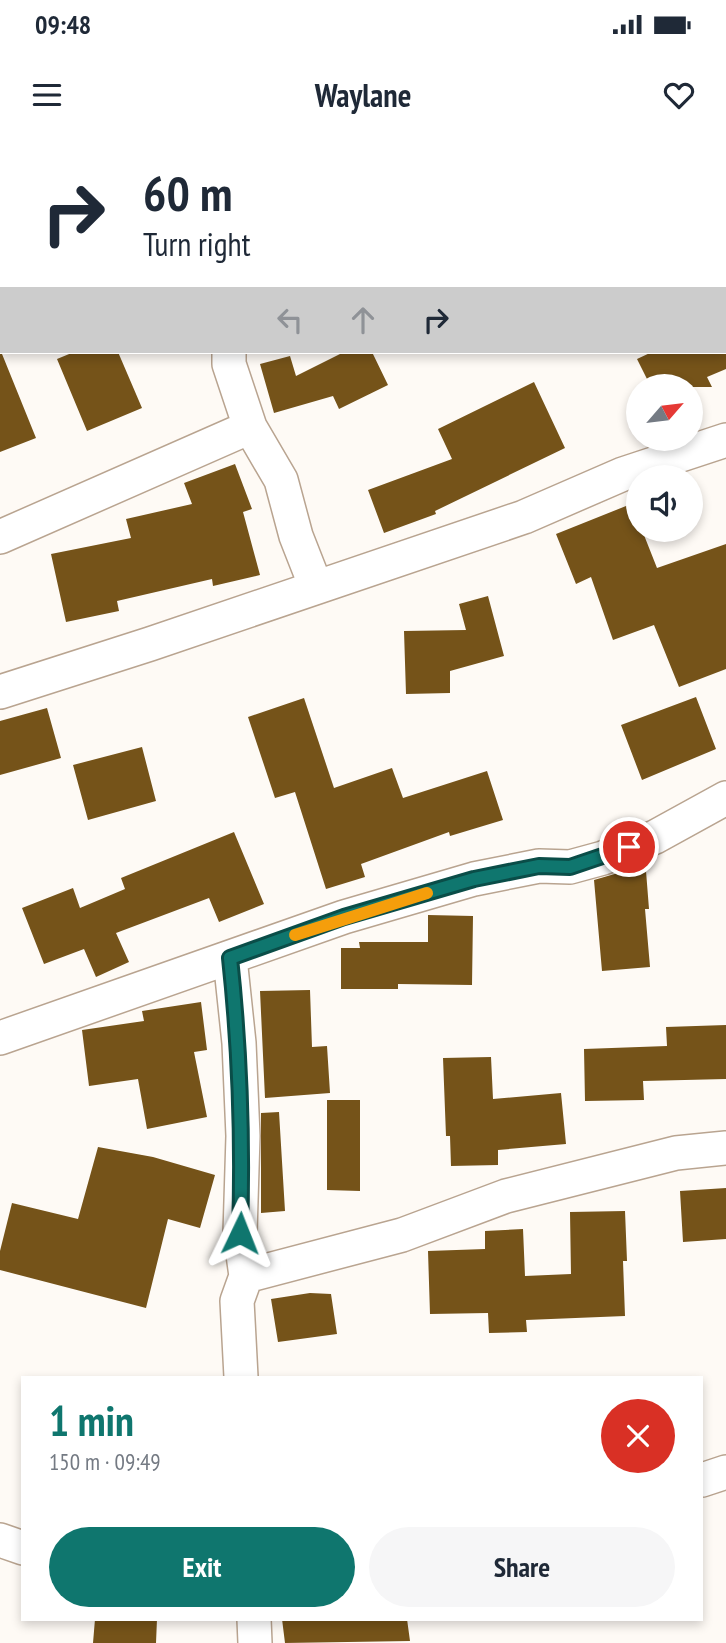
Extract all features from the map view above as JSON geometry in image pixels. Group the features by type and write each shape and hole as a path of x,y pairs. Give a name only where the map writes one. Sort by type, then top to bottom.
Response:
{"street":[{"path":"229,354 229,364 250,427 281,480 296,536 316,587"},
{"path":"0,537 250,427"},
{"path":"0,692 524,517 623,474 726,440"},
{"path":"0,1038 344,917 474,879 539,866 570,867 603,858 655,837 726,798"},
{"path":"230,958 240,1056 243,1136 240,1233 246,1276 237,1301 241,1376"},
{"path":"246,1276 402,1236 506,1196 676,1153 726,1148"},
{"path":"703,1480 726,1472"},
{"path":"0,1540 21,1547"},
{"path":"254,1621 254,1643"}],"building":[{"path":"0,354 2,354 36,438 0,452"},
{"path":"69,354 119,354 142,408 87,431 57,359"},
{"path":"340,354 373,354 388,385 339,409 333,396 274,413 260,364 290,356 296,376"},
{"path":"648,354 726,354 726,369 707,377 712,387 704,387 704,374 644,374 637,359"},
{"path":"534,382 565,448 435,511 436,514 384,533 368,490 452,459 438,429"},
{"path":"235,464 252,509 243,512 260,575 213,586 212,579 117,601 119,611 66,622 51,554 131,538 126,519 192,504 184,483"},
{"path":"626,506 626,542 647,542 657,568 726,544 726,669 679,687 654,625 613,640 591,577 576,584 556,534"},
{"path":"488,596 504,656 450,671 450,693 406,694 404,631 466,630 459,604"},
{"path":"696,697 716,749 642,780 621,725"},
{"path":"304,698 334,788 392,768 403,798 487,771 503,820 450,836 449,832 361,864 365,877 326,889 295,792 275,798 248,717"},
{"path":"47,708 61,758 0,775 0,721"},
{"path":"142,747 156,801 88,820 73,765"},
{"path":"234,832 264,904 219,922 209,898 116,933 129,962 96,977 84,949 44,964 22,908 73,888 80,908 125,889 121,878"},
{"path":"646,871 649,909 645,909 650,967 602,971 594,880 618,873"},
{"path":"428,915 473,916 472,985 398,984 398,989 341,989 341,948 360,948 359,942 428,942"},
{"path":"310,990 312,1047 327,1046 330,1093 265,1098 260,991"},
{"path":"201,1002 207,1050 194,1052 207,1117 147,1129 138,1079 89,1086 82,1030 144,1021 142,1011"},
{"path":"726,1025 726,1079 643,1081 644,1100 585,1101 584,1049 667,1046 666,1027"},
{"path":"491,1057 493,1099 561,1093 566,1144 498,1150 498,1165 451,1166 450,1136 446,1136 443,1058"},
{"path":"327,1100 360,1100 360,1191 327,1190"},
{"path":"279,1112 285,1211 261,1213 261,1113"},
{"path":"98,1147 153,1157 215,1175 200,1228 168,1219 146,1308 0,1270 0,1251 12,1203 78,1219"},
{"path":"726,1188 726,1239 683,1242 680,1191"},
{"path":"625,1211 625,1316 526,1320 527,1332 489,1333 488,1313 430,1314 428,1251 485,1249 485,1231 523,1229 525,1276 571,1274 570,1212"},
{"path":"310,1293 331,1294 337,1334 278,1342 271,1299"},
{"path":"95,1621 157,1621 156,1643 93,1643"},
{"path":"282,1621 407,1621 410,1641 285,1643"}],"slow traffic":[{"path":"295,935 344,917 427,893"}],"route":[{"path":"240,1233 243,1136 239,1043 230,958 344,917 474,879 539,866 570,867 629,847"}]}
